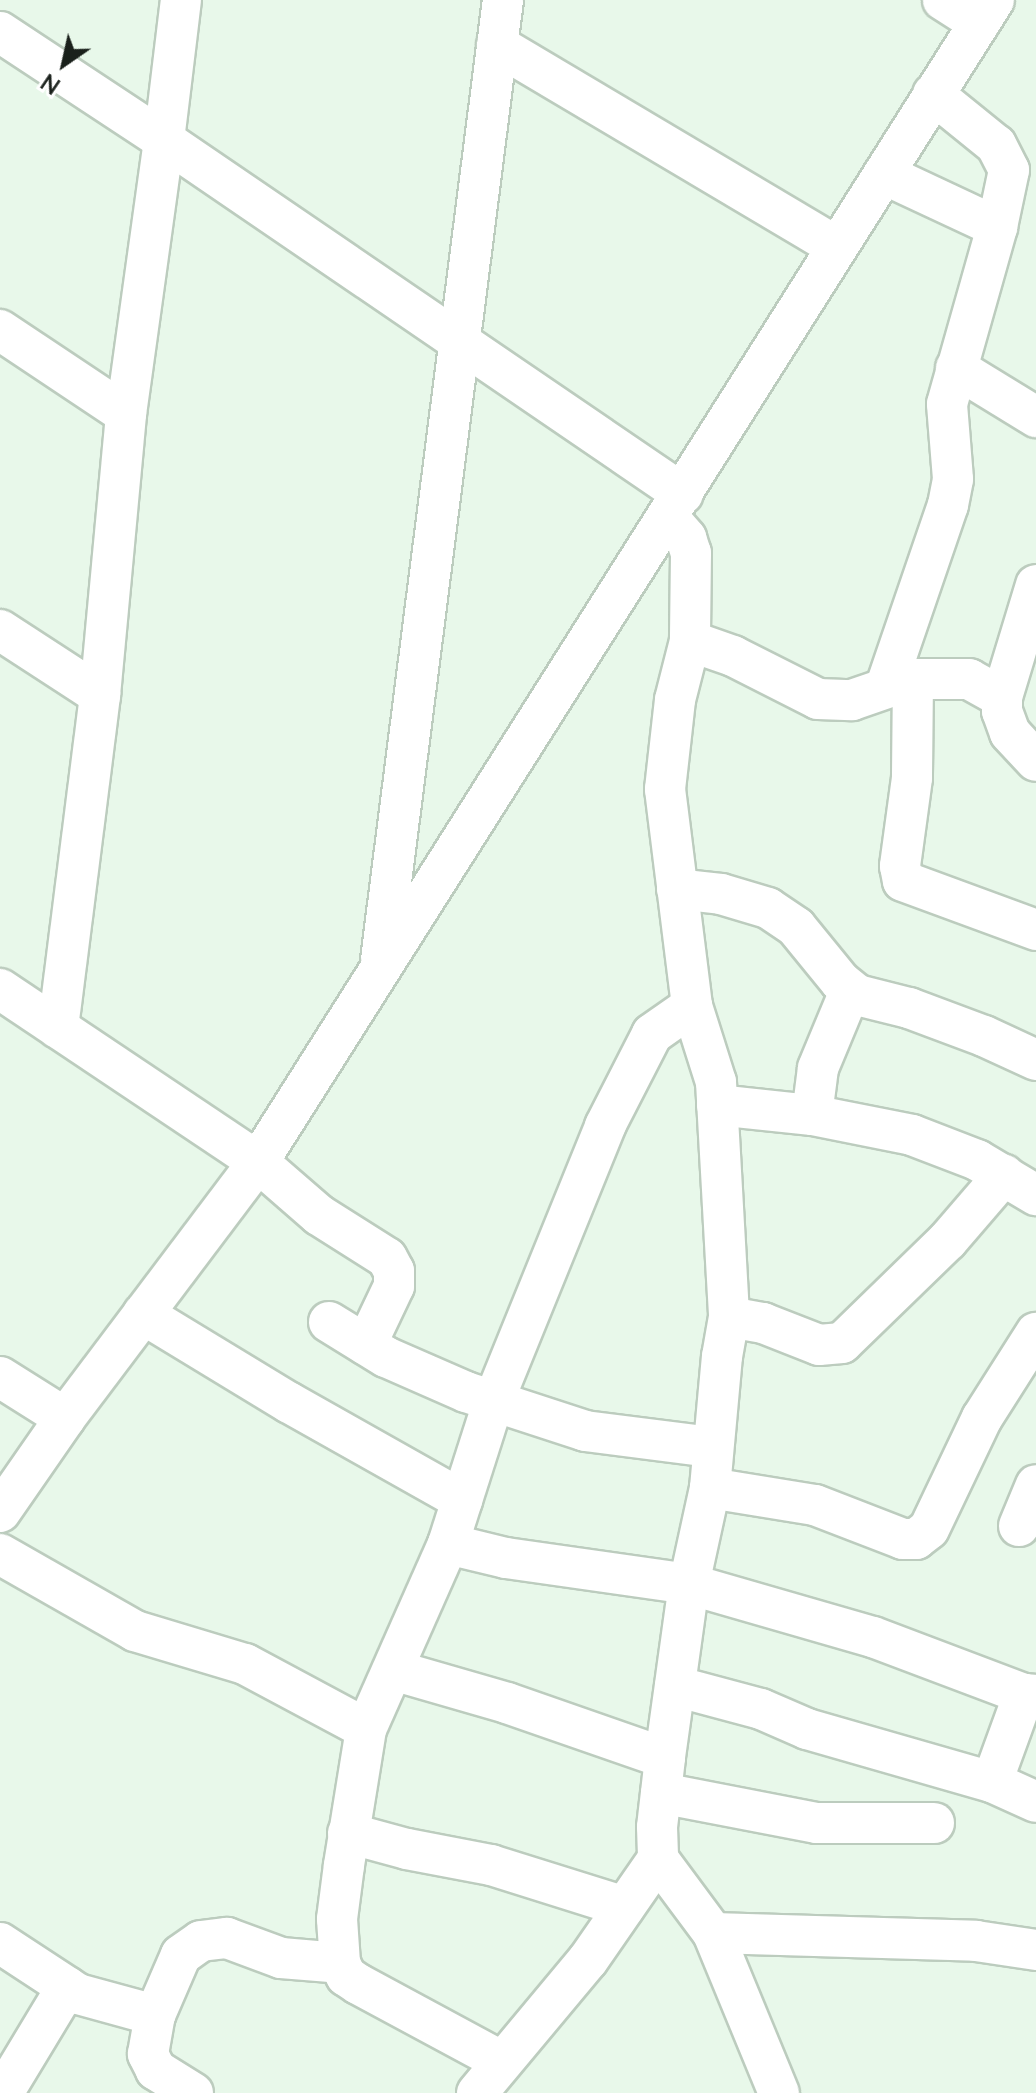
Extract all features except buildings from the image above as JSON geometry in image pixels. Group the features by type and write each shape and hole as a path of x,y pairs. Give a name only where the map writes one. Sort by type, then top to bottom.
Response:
{"street":[{"path":"58,1028 100,695 126,414 181,0"},
{"path":"379,972 503,0"},
{"path":"0,1512 65,1418 258,1162 676,506 835,246 986,11 943,0"},
{"path":"0,32 461,341 676,506 691,553 690,641 675,700 666,761 666,815 692,1006 713,1063 717,1105 729,1317 712,1447 710,1488 689,1584 663,1776 658,1859 588,1960 477,2093"},
{"path":"497,45 835,246"},
{"path":"933,94 996,145 1009,170 997,227 947,404 953,479 900,683 912,778 901,877 910,886 1036,930"},
{"path":"884,174 997,227"},
{"path":"0,330 126,414"},
{"path":"956,368 1036,417"},
{"path":"1036,585 1002,697 1002,711 1010,733 1036,761"},
{"path":"0,630 100,695"},
{"path":"690,641 733,656 818,699 852,700 900,683 964,677 1002,697"},
{"path":"677,889 752,902 780,915 796,927 850,991 984,1036 1036,1060"},
{"path":"1,991 258,1162 319,1215 387,1258 394,1271 394,1286 366,1345"},
{"path":"812,1115 818,1068 850,991"},
{"path":"501,2061 358,1984 346,1976 340,1963 337,1919 366,1729 448,1544 494,1400 605,1126 652,1034 692,1006"},
{"path":"717,1105 812,1115 912,1135 963,1154 1020,1185 948,1240 842,1343 819,1345 781,1329 729,1317"},
{"path":"143,1314 462,1500"},
{"path":"329,1322 430,1378 585,1431 712,1447"},
{"path":"710,1488 815,1505 903,1539 916,1539 929,1529 976,1429 1036,1333"},
{"path":"0,1377 65,1418"},
{"path":"1019,1526 1036,1485"},
{"path":"448,1544 506,1558 689,1584 910,1649 1030,1695 992,1782"},
{"path":"0,1554 135,1631 269,1674 366,1729"},
{"path":"393,1670 507,1703 663,1776 817,1823 934,1823"},
{"path":"675,1686 765,1711 807,1729 992,1782 1036,1802"},
{"path":"348,1833 407,1849 491,1865 625,1907"},
{"path":"658,1859 713,1933 779,2093"},
{"path":"713,1933 976,1941 1036,1950"},
{"path":"193,2093 156,2070 149,2059 155,2015 181,1955 201,1941 227,1938 281,1958 340,1963"},
{"path":"0,1943 67,1987 94,2000 155,2015"},
{"path":"3,2093 67,1987"}]}
